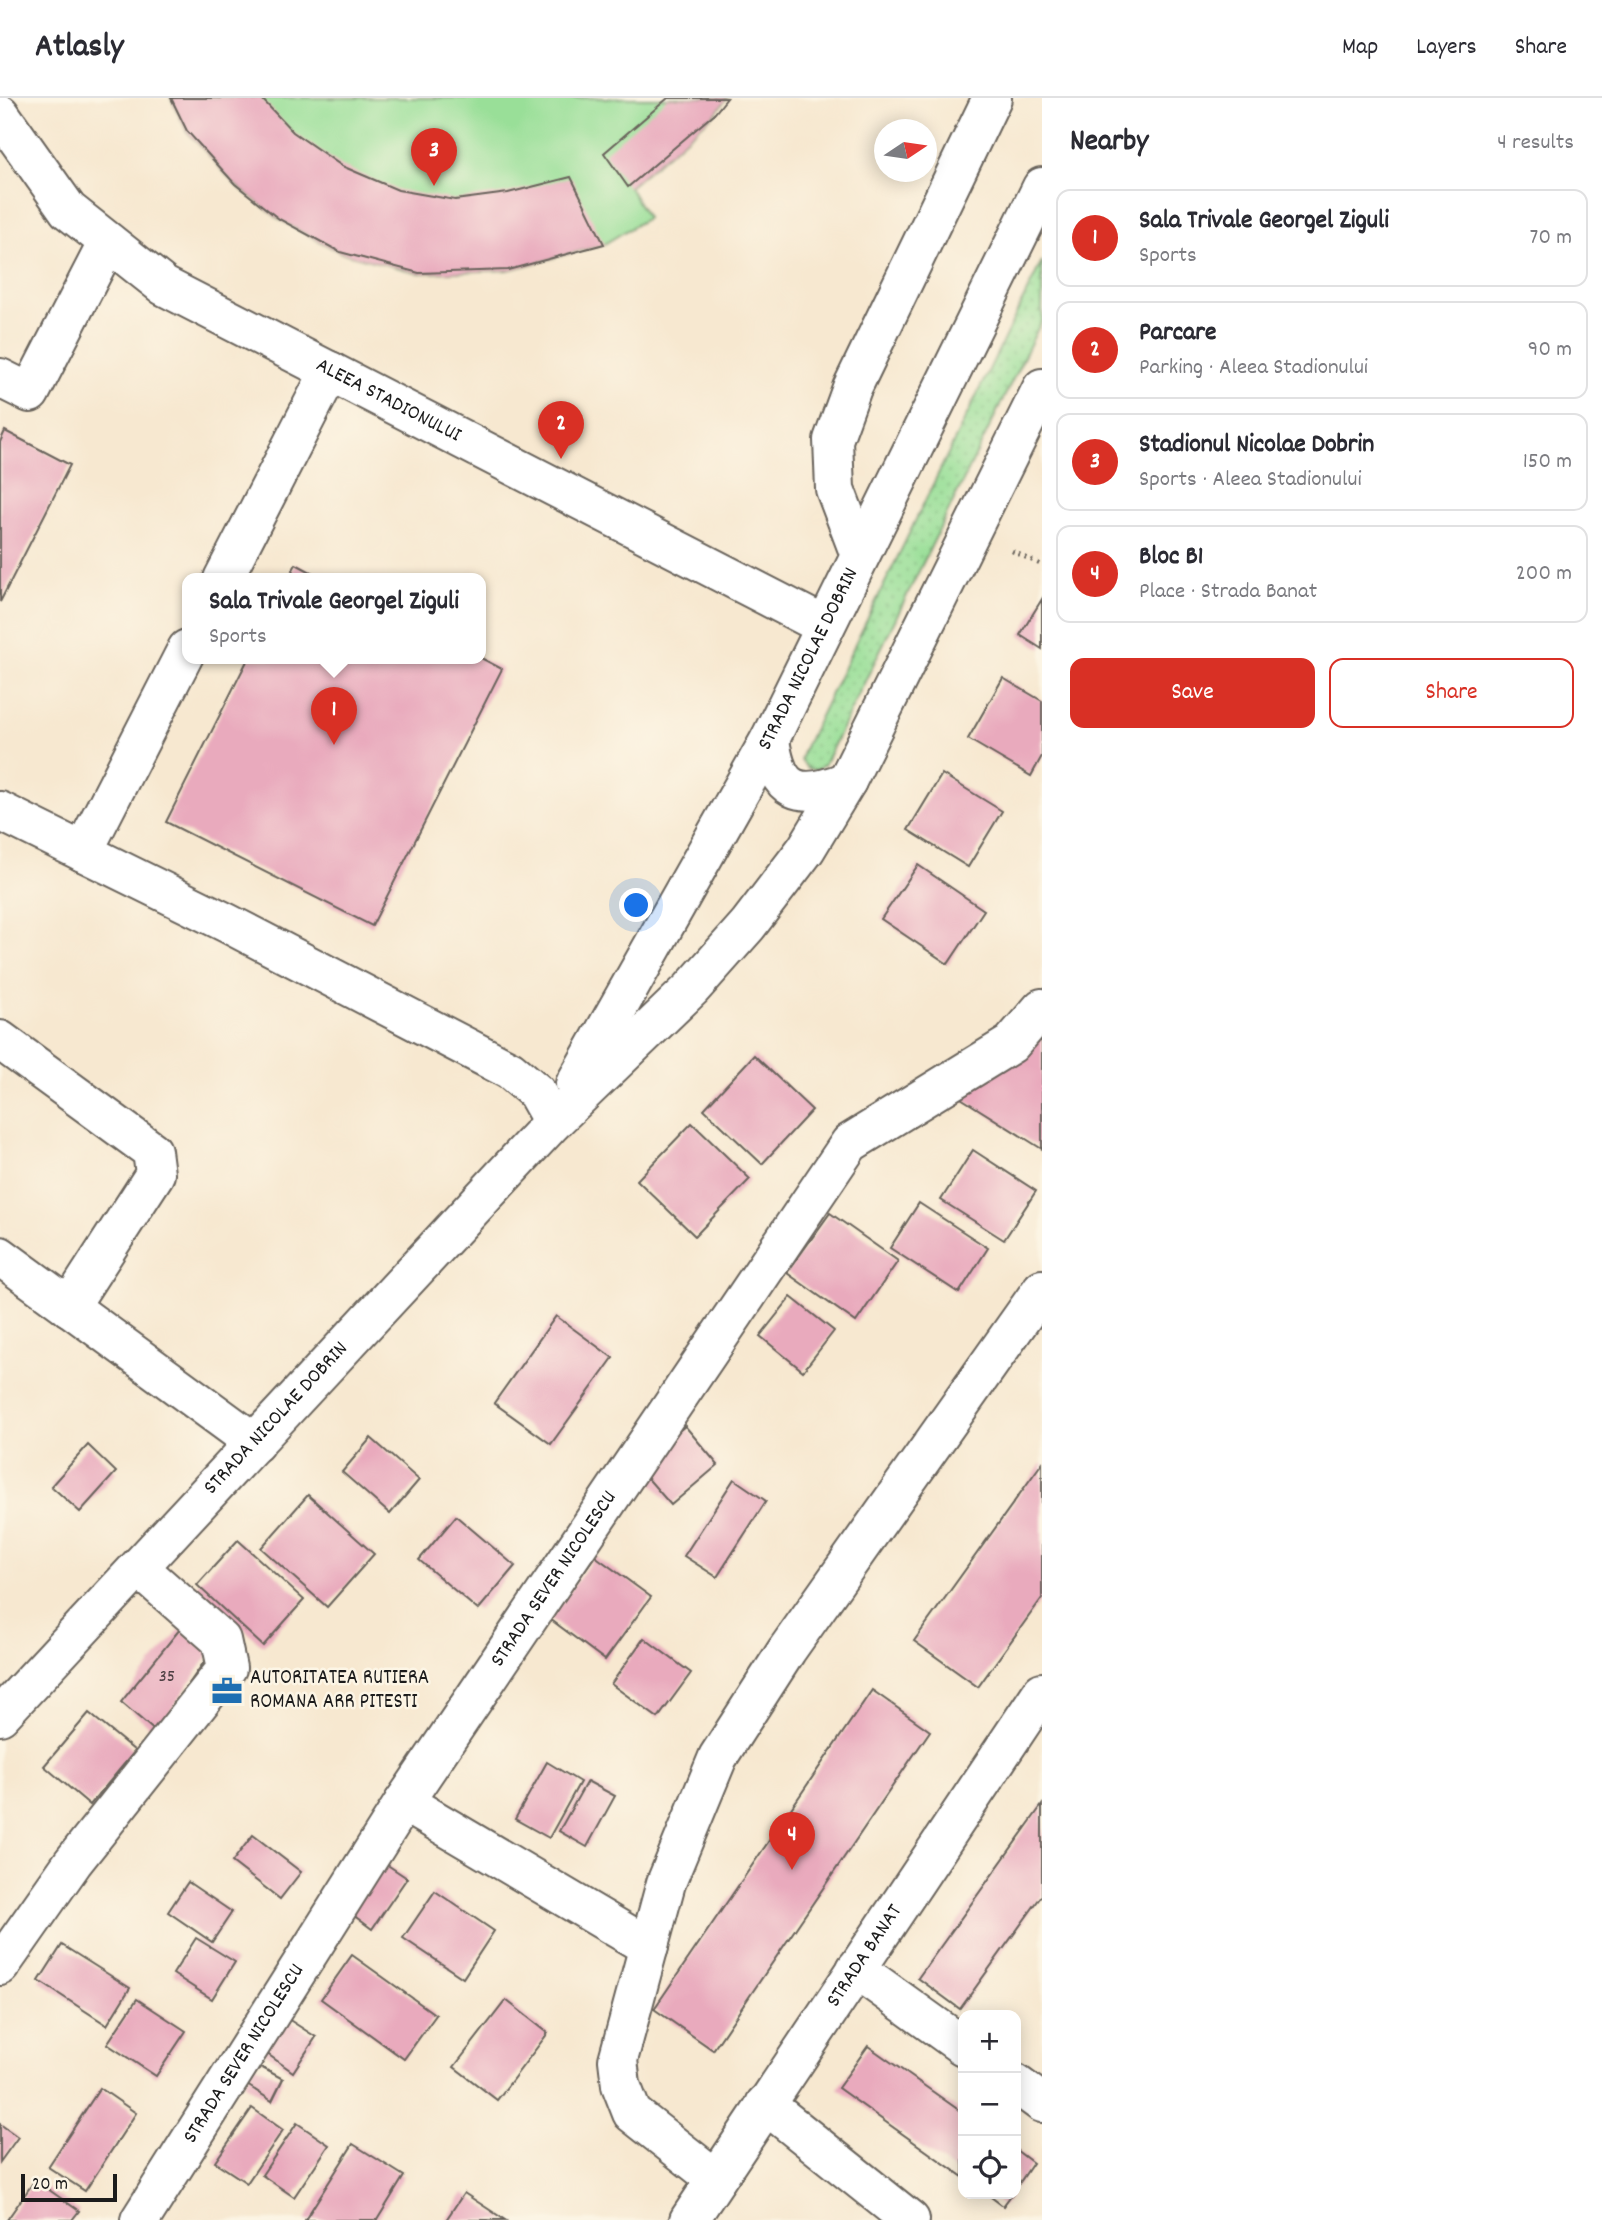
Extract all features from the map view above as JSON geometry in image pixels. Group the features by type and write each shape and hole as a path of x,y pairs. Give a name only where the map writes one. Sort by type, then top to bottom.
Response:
{"street":[{"path":"860,555 835,489 833,440 852,388 992,98"},
{"name":"ALEEA STADIONULUI","path":"0,114 68,210 164,286 825,626"},
{"name":"STRADA NICOLAE DOBRIN","path":"553,1122 770,739 1042,187"},
{"path":"0,378 30,393 108,242"},
{"path":"226,573 330,371"},
{"name":"STRADA NICOLAE DOBRIN","path":"0,1716 553,1122 691,989 748,925 806,849 847,780 1042,388"},
{"path":"83,852 182,659"},
{"path":"770,739 779,775 790,788 805,793 821,791 847,780"},
{"path":"0,811 510,1070 537,1092 553,1122"},
{"name":"STRADA SEVER NICOLESCU","path":"140,2220 404,1802 849,1143 1011,1044 1042,1008"},
{"path":"0,1040 152,1151 155,1174 69,1307"},
{"path":"0,1256 255,1443"},
{"path":"716,2179 632,2113 621,2085 618,2060 667,1883 718,1757 787,1650 1042,1289"},
{"path":"0,1966 73,1862 226,1668 220,1640 138,1568"},
{"name":"STRADA BANAT","path":"689,2220 1042,1692"},
{"path":"404,1802 649,1947"},
{"path":"856,1969 958,2042"},
{"path":"1021,2088 1042,2103"},
{"path":"765,2104 910,2220"}],"path":[{"path":"1012,551 1042,565"}],"green space":[{"path":"171,98 727,98 715,113 629,187 647,218 604,244 508,270 419,273 340,252 279,219 235,184 187,131"},
{"path":"1042,261 1042,320 824,765 816,770 807,768 801,760 803,751"}],"building":[{"path":"171,98 261,98 293,132 342,166 398,190 455,200 508,193 571,177 604,244 508,270 419,273 340,252 279,219 235,184 187,131"},
{"path":"668,98 727,98 715,113 628,187 604,153"},
{"path":"5,431 70,465 0,602 0,442"},
{"path":"296,564 313,573 291,573"},
{"path":"1042,599 1042,649 1020,635"},
{"path":"486,661 502,669 372,926 166,822 245,664 486,664"},
{"path":"1003,678 1042,701 1042,756 1031,776 968,739"},
{"path":"942,774 1002,811 968,867 908,830"},
{"path":"918,865 984,910 948,964 881,919"},
{"path":"1042,1024 1042,1149 956,1095"},
{"path":"754,1055 812,1110 762,1164 704,1109"},
{"path":"692,1123 750,1179 695,1236 637,1180"},
{"path":"973,1150 1036,1191 1004,1240 941,1200"},
{"path":"919,1203 988,1248 959,1293 890,1248"},
{"path":"830,1213 898,1261 856,1322 787,1273"},
{"path":"791,1297 834,1331 803,1371 760,1336"},
{"path":"556,1316 613,1358 551,1444 494,1403"},
{"path":"685,1426 718,1465 671,1505 637,1466"},
{"path":"371,1438 419,1480 390,1514 342,1472"},
{"path":"88,1445 116,1472 80,1512 51,1486"},
{"path":"1042,1463 1042,1598 978,1687 914,1641"},
{"path":"734,1479 766,1501 717,1577 684,1556"},
{"path":"308,1495 374,1554 327,1607 261,1548"},
{"path":"456,1516 515,1566 478,1610 419,1560"},
{"path":"238,1540 304,1600 263,1646 197,1585"},
{"path":"595,1556 651,1597 605,1660 550,1619"},
{"path":"180,1629 210,1653 156,1732 121,1702"},
{"path":"644,1638 691,1673 658,1718 611,1684"},
{"path":"872,1690 930,1731 713,2050 654,2009"},
{"path":"89,1713 135,1751 90,1805 44,1766"},
{"path":"547,1762 580,1782 549,1838 515,1819"},
{"path":"587,1781 615,1796 587,1847 559,1831"},
{"path":"1042,1805 1042,1895 960,2009 918,1978"},
{"path":"253,1835 301,1872 280,1899 232,1862"},
{"path":"374,1856 407,1878 372,1929 341,1906"},
{"path":"188,1882 232,1912 212,1942 168,1912"},
{"path":"435,1891 494,1931 463,1978 403,1938"},
{"path":"196,1938 235,1962 212,1999 173,1974"},
{"path":"62,1945 130,1988 107,2025 39,1981"},
{"path":"352,1955 436,2015 404,2059 321,1999"},
{"path":"137,1999 186,2031 156,2076 107,2044"},
{"path":"506,2000 548,2033 497,2100 454,2067"},
{"path":"277,2012 316,2037 293,2072 256,2046"},
{"path":"868,2046 958,2109 958,2173 838,2088"},
{"path":"255,2064 283,2079 272,2101 244,2083"},
{"path":"100,2088 136,2113 85,2191 48,2167"},
{"path":"252,2108 283,2130 247,2183 215,2162"},
{"path":"297,2123 329,2145 294,2197 262,2175"},
{"path":"0,2124 18,2137 0,2162"},
{"path":"353,2144 404,2176 377,2220 305,2220"},
{"path":"1021,2154 1033,2163 1021,2181"},
{"path":"35,2180 79,2211 72,2220 7,2220"},
{"path":"464,2193 505,2220 446,2220"},
{"path":"994,2199 1008,2199 1003,2206"}],"place":[{"name":"Stadionul Nicolae Dobrin","path":"434,186"},
{"name":"Parcare","path":"561,459"},
{"name":"Sala Trivale Georgel Ziguli","path":"334,745"},
{"name":"AUTORITATEA RUTIERA ROMANA ARR PITESTI","path":"227,1691"},
{"name":"Bloc B1","path":"792,1870"}]}
